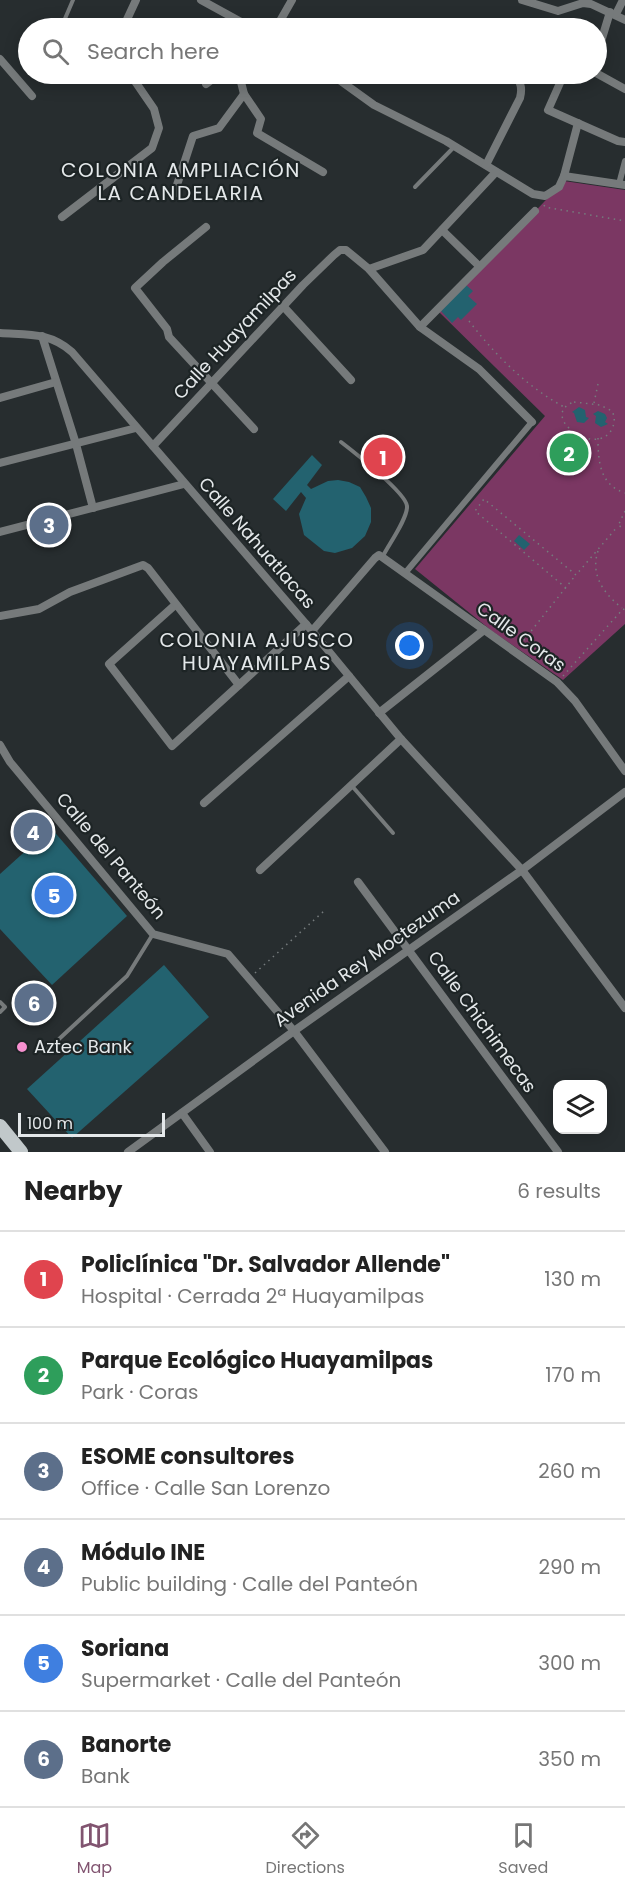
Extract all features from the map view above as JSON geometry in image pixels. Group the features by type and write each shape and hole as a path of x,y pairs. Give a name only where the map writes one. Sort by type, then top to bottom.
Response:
{"main road":[{"path":"0,1126 21,1152"}],"street":[{"path":"128,18 136,0"},
{"path":"201,0 234,18"},
{"path":"282,18 292,0"},
{"path":"522,0 558,11 583,3 591,4 625,20"},
{"path":"558,11 561,0"},
{"path":"607,30 613,13 623,0"},
{"path":"0,59 18,80"},
{"path":"607,79 625,89"},
{"path":"22,84 32,96"},
{"path":"62,217 152,148 159,128 154,109 137,84"},
{"path":"242,84 244,94 261,119 257,134 323,172"},
{"path":"345,84 374,105 454,146 544,200 559,187 564,176 578,123"},
{"path":"486,165 522,91 520,84"},
{"path":"560,84 548,110 625,142"},
{"path":"174,194 193,136 219,128 244,94"},
{"path":"564,176 622,184 625,161"},
{"path":"406,572 532,422 479,369 420,327 369,269 423,250 496,172"},
{"path":"420,327 535,211"},
{"path":"207,227 135,288 167,328 169,337 254,429"},
{"path":"442,230 479,266"},
{"name":"Calle Huayamilpas","path":"153,446 283,306 340,250 346,250 369,269"},
{"path":"283,306 351,380"},
{"name":"Calle Nahuatlacas","path":"0,333 42,336 60,342 72,352 309,628 401,739 522,870 625,1008"},
{"path":"42,336 76,444 93,508"},
{"path":"0,398 56,382"},
{"path":"0,463 136,428"},
{"path":"0,532 184,484"},
{"path":"175,605 109,664 172,746 240,685 309,628 379,557"},
{"name":"Calle Coras","path":"379,557 406,572 557,682 575,701 625,771"},
{"path":"0,616 39,609 70,592 143,565 148,568 240,685"},
{"path":"379,713 483,630"},
{"path":"204,802 349,676"},
{"path":"260,870 401,739"},
{"name":"Calle del Panteón","path":"0,745 10,762 153,934 228,954 294,1031 385,1152"},
{"name":"Avenida Rey Moctezuma","path":"128,1152 522,870 625,792"},
{"name":"Calle Chichimecas","path":"358,882 558,1152"},
{"path":"182,1113 210,1152"}],"lane":[{"path":"65,18 73,0"},
{"path":"415,187 454,146"},
{"path":"341,442 377,471 405,500 406,515 379,557"},
{"path":"351,785 393,833"},
{"path":"45,1052 128,976 153,934"},
{"path":"0,1002 5,1007 0,1012"}],"path":[{"path":"544,200 545,207 625,221"},
{"path":"470,321 483,340 516,375 565,408"},
{"path":"594,404 598,384"},
{"path":"574,402 594,404 612,411 614,424 611,431 603,438 580,436 564,425 562,417 565,408 574,402"},
{"path":"598,438 599,461 605,480 613,488 625,494"},
{"path":"566,588 475,511 484,499 576,575"},
{"path":"519,646 618,526 625,511"},
{"path":"618,526 625,527"},
{"path":"557,682 624,609 604,591 598,581 595,560 602,546"},
{"path":"249,978 324,911"}],"shaded area":[{"path":"564,181 625,190 625,624 563,680 492,631 415,569 545,416 439,312"}],"building":[{"path":"466,285 473,291 468,296 477,304 461,320 458,317 452,323 441,311"},
{"path":"579,407 585,410 586,417 589,418 584,423 577,422 572,412"},
{"path":"598,411 605,414 607,418 605,422 608,424 601,427 595,423 596,416 593,414"},
{"path":"312,455 322,465 307,485 311,489 328,481 349,482 360,487 371,508 371,522 365,536 352,548 335,553 324,551 304,535 299,514 306,498 301,492 286,511 273,499"},
{"path":"519,535 530,544 524,550 514,541"},
{"path":"51,828 127,916 52,985 0,929 0,874"},
{"path":"164,965 209,1017 72,1138 27,1089"}],"place":[{"name":"Parque Ecológico Huayamilpas","path":"569,453"},
{"name":"Policlínica \"Dr. Salvador Allende\"","path":"383,457"},
{"name":"ESOME consultores","path":"49,525"},
{"name":"Módulo INE","path":"33,832"},
{"name":"Soriana","path":"54,895"},
{"name":"Banorte","path":"34,1003"},
{"name":"Aztec Bank","path":"22,1047"}],"district":[{"name":"COLONIA AMPLIACIÓN LA CANDELARIA","path":"181,182"},
{"name":"COLONIA AJUSCO HUAYAMILPAS","path":"257,652"}]}
